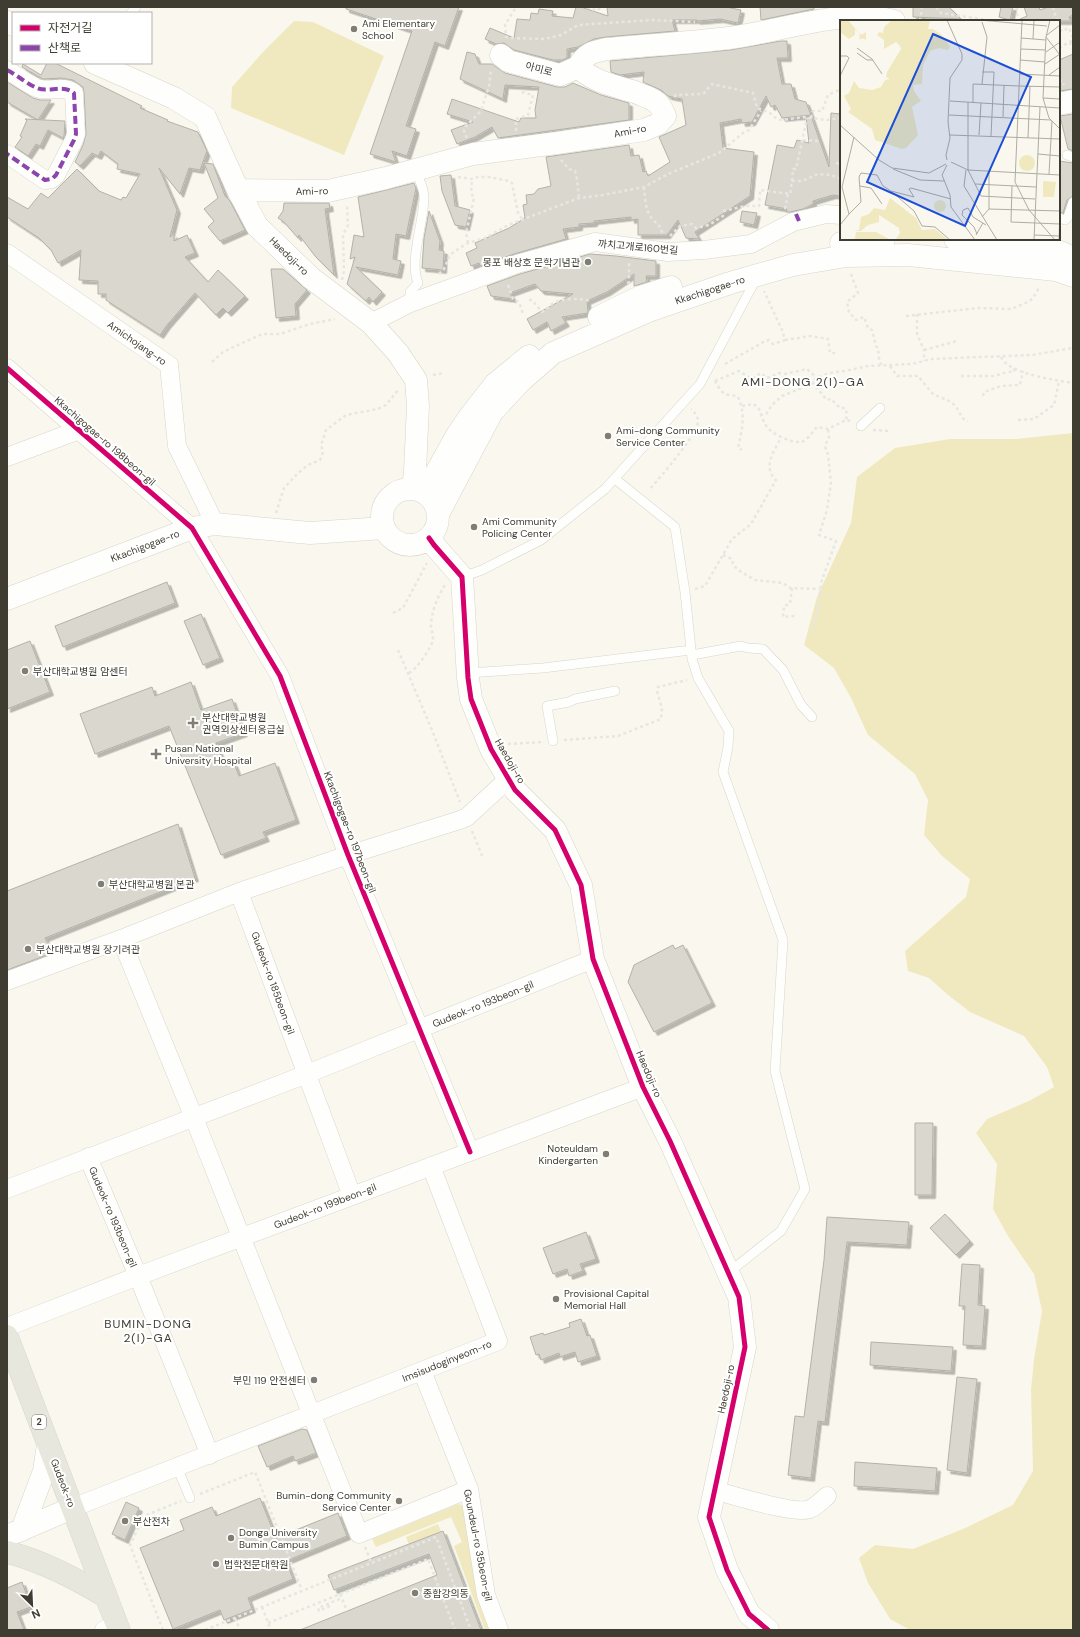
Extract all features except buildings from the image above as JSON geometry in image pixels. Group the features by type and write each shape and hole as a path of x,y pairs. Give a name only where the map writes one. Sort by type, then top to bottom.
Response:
{"main road":[{"name":"Gudeok-ro","path":"7,1336 105,1596 113,1628"},
{"path":"7,1552 26,1557 79,1581 105,1596"}],"street":[{"path":"660,106 655,101 644,95 602,82 585,74 578,67 583,59 592,52 607,48 729,38 820,13 878,17 890,20"},
{"name":"아미로","path":"506,47 508,61 560,75 578,67"},
{"name":"Haedoji-ro","path":"99,64 116,68 174,98 205,117 238,190 257,226 311,278 371,324 398,353 416,380 418,406 416,455 418,491"},
{"path":"7,70 37,88 57,88 72,91 74,93 76,134 56,175 52,179 45,180 7,154"},
{"path":"1060,104 1073,101"},
{"name":"Ami-ro","path":"238,190 328,191 347,188 473,154 644,130 658,124 666,116 660,106"},
{"name":"까치고개로160번길","path":"371,324 410,303 503,269 595,242 668,252 704,250 751,244 793,222 826,214 840,215"},
{"path":"418,491 432,480 457,435 495,384 546,342 640,297 717,272 789,251 874,240"},
{"path":"963,240 1060,252 1067,268"},
{"name":"Amichojang-ro","path":"7,253 169,365 177,446 215,524"},
{"name":"Kkachigogae-ro","path":"438,514 492,412 522,380 553,353 651,310 730,283 793,265 846,256 908,255 1067,268"},
{"name":"Kkachigogae-ro 198beon-gil","path":"7,368 192,528"},
{"path":"7,457 79,430"},
{"path":"416,455 430,462 437,461 448,453"},
{"path":"434,545 438,514 434,502 418,491 403,490 395,494 388,501 383,514 384,528 389,535 404,545 422,543 434,545 459,574"},
{"name":"Kkachigogae-ro","path":"7,600 192,528 215,524 310,533 384,528"},
{"name":"Kkachigogae-ro 197beon-gil","path":"192,528 280,676 348,855 470,1152"},
{"name":"Haedoji-ro","path":"459,574 471,699 491,749 508,779 515,790 555,830 581,885 593,959 643,1087 670,1141 739,1297 745,1347 709,1517 727,1570 750,1614 768,1630"},
{"path":"7,981 121,939 239,892 467,817 508,779"},
{"name":"Gudeok-ro 185beon-gil","path":"239,892 307,1074"},
{"path":"121,939 194,1118 359,1534 469,1489"},
{"name":"Gudeok-ro 193beon-gil","path":"7,1189 307,1074 593,959"},
{"path":"307,1074 352,1196"},
{"name":"Gudeok-ro 199beon-gil","path":"7,1327 138,1276 643,1087"},
{"name":"Gudeok-ro 193beon-gil","path":"88,1157 138,1276"},
{"name":"Imsisudoginyeom-ro","path":"72,1508 498,1341 431,1166"},
{"path":"138,1276 210,1454"},
{"name":"Goundeul-ro 35beon-gil","path":"422,1371 469,1489 486,1595 499,1630"},
{"path":"15,1533 44,1471 48,1445"},
{"path":"714,1490 784,1508 802,1510 809,1510 827,1496"},
{"path":"15,1533 72,1508"}],"lane":[{"path":"410,303 410,292 418,283 415,276 417,243 424,195 416,169"},
{"path":"1060,218 1065,220 1068,217 1073,202"},
{"path":"459,574 482,570 541,540 606,489 700,384 758,276"},
{"path":"861,426 880,408"},
{"path":"615,479 675,527 685,592 692,653 697,676 729,730 728,747 723,772 783,940 775,1071 805,1189 781,1231 728,1273"},
{"path":"468,673 543,668 692,653 741,646 764,649 783,670 801,705 812,717"},
{"path":"553,741 547,706 569,702 575,698 616,691"},
{"path":"177,1467 190,1498"}],"path":[{"path":"506,47 505,25 516,7"},
{"path":"587,7 597,11 602,7"},
{"path":"920,20 922,7"},
{"path":"936,7 941,13 987,20"},
{"path":"1017,7 1016,14 1019,20"},
{"path":"1053,7 1058,20"},
{"path":"473,154 464,131 465,127 481,111 492,74 489,64 493,54 506,47 562,36 578,26 652,20 698,22"},
{"path":"1061,32 1069,28 1073,49"},
{"path":"1060,47 1072,40"},
{"path":"660,106 676,95 703,94 712,84 753,93 757,108 761,111 770,113 777,119 811,118 826,120 840,118"},
{"path":"811,118 813,111 822,111 828,95 840,89"},
{"path":"516,148 516,119 528,115 533,95 521,92"},
{"path":"418,283 440,274 450,255 468,243 485,238 508,225 579,198 644,187 668,174 719,153 742,133 749,130 761,111"},
{"path":"785,211 788,194 790,194 793,169 796,169 807,118"},
{"path":"803,140 818,141"},
{"path":"558,143 561,162 568,169 575,171 579,198"},
{"path":"446,161 450,174 455,177 472,179 478,177 489,177 512,183 518,213 522,219"},
{"path":"836,163 840,164"},
{"path":"792,181 802,181 818,174 831,175 840,179"},
{"path":"468,243 466,233 474,198 471,193 472,179"},
{"path":"644,187 648,212 652,220 660,226 665,240 680,226 692,224 696,228 709,225 723,216 724,211 745,206 759,206 760,190 788,194"},
{"path":"342,282 344,271 343,235 348,225 347,188"},
{"path":"624,285 629,282 630,246"},
{"path":"846,256 858,293 847,302 849,312 856,320 864,317 868,328 872,330 876,346 878,348 878,358 881,365"},
{"path":"906,316 978,308 1011,309 1020,307 1033,298 1039,287 1067,268"},
{"path":"503,269 513,299 519,302 523,314"},
{"path":"758,276 785,340"},
{"path":"529,300 532,300 542,312 557,302 583,298 590,301"},
{"path":"212,362 223,352 262,334 280,334 310,324 333,320 340,317 349,307"},
{"path":"917,314 918,334 924,350 924,361"},
{"path":"721,368 731,360 765,340 769,340 773,344 785,340 811,336 828,339 830,353 838,353"},
{"path":"924,350 957,341"},
{"path":"760,415 766,414 772,404 782,396 829,373 881,365 890,366 931,359 1032,355 1073,348"},
{"path":"1001,356 1003,360 1014,368 1059,381 1073,383"},
{"path":"890,366 897,376 918,376 926,384 930,392 948,399 959,410 962,418 968,421"},
{"path":"961,376 994,376 1009,371 1014,372 1014,368"},
{"path":"742,450 738,448 744,421 742,406 738,397 723,393 713,380 739,371 752,379 761,373 767,378 779,373 785,374 807,369 817,378"},
{"path":"983,396 984,392 1001,386 1020,386 1023,371"},
{"path":"1018,420 1034,419 1054,405 1059,381"},
{"path":"812,382 827,400 831,399 840,408 845,408 847,414 846,420"},
{"path":"273,530 276,508 284,488 308,465 320,460 323,452 321,445 326,430 346,415 378,409 386,405 399,389 416,384"},
{"path":"651,488 690,439 698,424 698,416 684,401"},
{"path":"742,406 753,404 758,407 760,415 767,428 781,438 801,442 817,427 828,429 846,420 870,430 890,431"},
{"path":"814,630 822,580 836,541 819,535 827,510 831,483 828,454 825,444 829,438 828,429"},
{"path":"685,592 706,586 732,539 751,524 776,480 771,475 768,463 781,438"},
{"path":"393,613 403,608 415,587 434,545"},
{"path":"723,555 732,560 733,565 741,572 755,580 783,583 792,588 820,589"},
{"path":"409,673 413,671 422,660 433,641 431,626 438,596 459,574"},
{"path":"792,588 790,604 784,606 783,617 796,616"},
{"path":"398,650 409,673 482,858"},
{"path":"491,749 503,744 618,736 661,719 662,708 657,691 658,687 697,676"},
{"path":"163,1630 130,1545 144,1516 255,1472 302,1590"},
{"path":"205,1630 436,1536 471,1630"},
{"path":"268,1622 428,1559 455,1630"},
{"path":"340,1594 347,1611"},
{"path":"330,1606 319,1611 318,1608 342,1598"},
{"path":"262,1607 271,1630"},
{"path":"235,1618 240,1630"}],"shaded area":[{"path":"294,21 313,22 384,56 344,155 231,108 232,87 263,52"},
{"path":"1073,433 1073,1630 910,1630 890,1619 868,1583 859,1558 875,1545 913,1549 963,1529 1013,1505 1033,1471 1031,1390 1034,1359 1042,1311 1034,1274 1008,1236 993,1209 997,1164 976,1133 987,1119 1029,1101 1054,1087 1047,1067 1024,1036 970,1012 929,978 908,971 905,951 966,897 970,879 942,856 924,835 928,800 915,774 868,735 851,698 834,668 804,645 817,597 851,523 857,477 895,448 950,439 1016,439"},
{"path":"458,1504 466,1506 493,1630 485,1630 454,1546 462,1542 451,1517 376,1547 372,1539"},
{"path":"438,1524 446,1543 414,1557 406,1537"}],"marked path":[{"path":"7,70 37,88 46,90 65,89 74,93 76,134 56,175 52,179 45,180 7,154"},
{"path":"796,214 799,221"}],"cycle path":[{"path":"7,368 192,528 280,676 348,855 470,1152"},
{"path":"429,538 462,577 468,678 471,699 491,749 515,790 555,830 581,885 593,959 643,1087 670,1141 739,1297 745,1347 709,1517 727,1570 749,1614 768,1630"}],"place":[{"name":"Ami Elementary School","path":"354,29"},
{"name":"몽포 배상호 문학기념관","path":"588,262"},
{"name":"Ami-dong Community Service Center","path":"608,436"},
{"name":"Ami Community Policing Center","path":"474,527"},
{"name":"부산대학교병원 암센터","path":"25,671"},
{"name":"부산대학교병원 권역외상센터응급실","path":"193,723"},
{"name":"Pusan National University Hospital","path":"156,754"},
{"name":"부산대학교병원 본관","path":"101,884"},
{"name":"부산대학교병원 장기려관","path":"28,949"},
{"name":"Noteuldam Kindergarten","path":"606,1154"},
{"name":"Provisional Capital Memorial Hall","path":"556,1299"},
{"name":"부민 119 안전센터","path":"314,1380"},
{"name":"Bumin-dong Community Service Center","path":"399,1501"},
{"name":"부산전차","path":"125,1521"},
{"name":"Donga University Bumin Campus","path":"231,1538"},
{"name":"법학전문대학원","path":"216,1564"},
{"name":"종합강의동","path":"415,1593"}],"district":[{"name":"AMI-DONG 2(I)-GA","path":"803,382"},
{"name":"BUMIN-DONG 2(I)-GA","path":"148,1331"}]}
